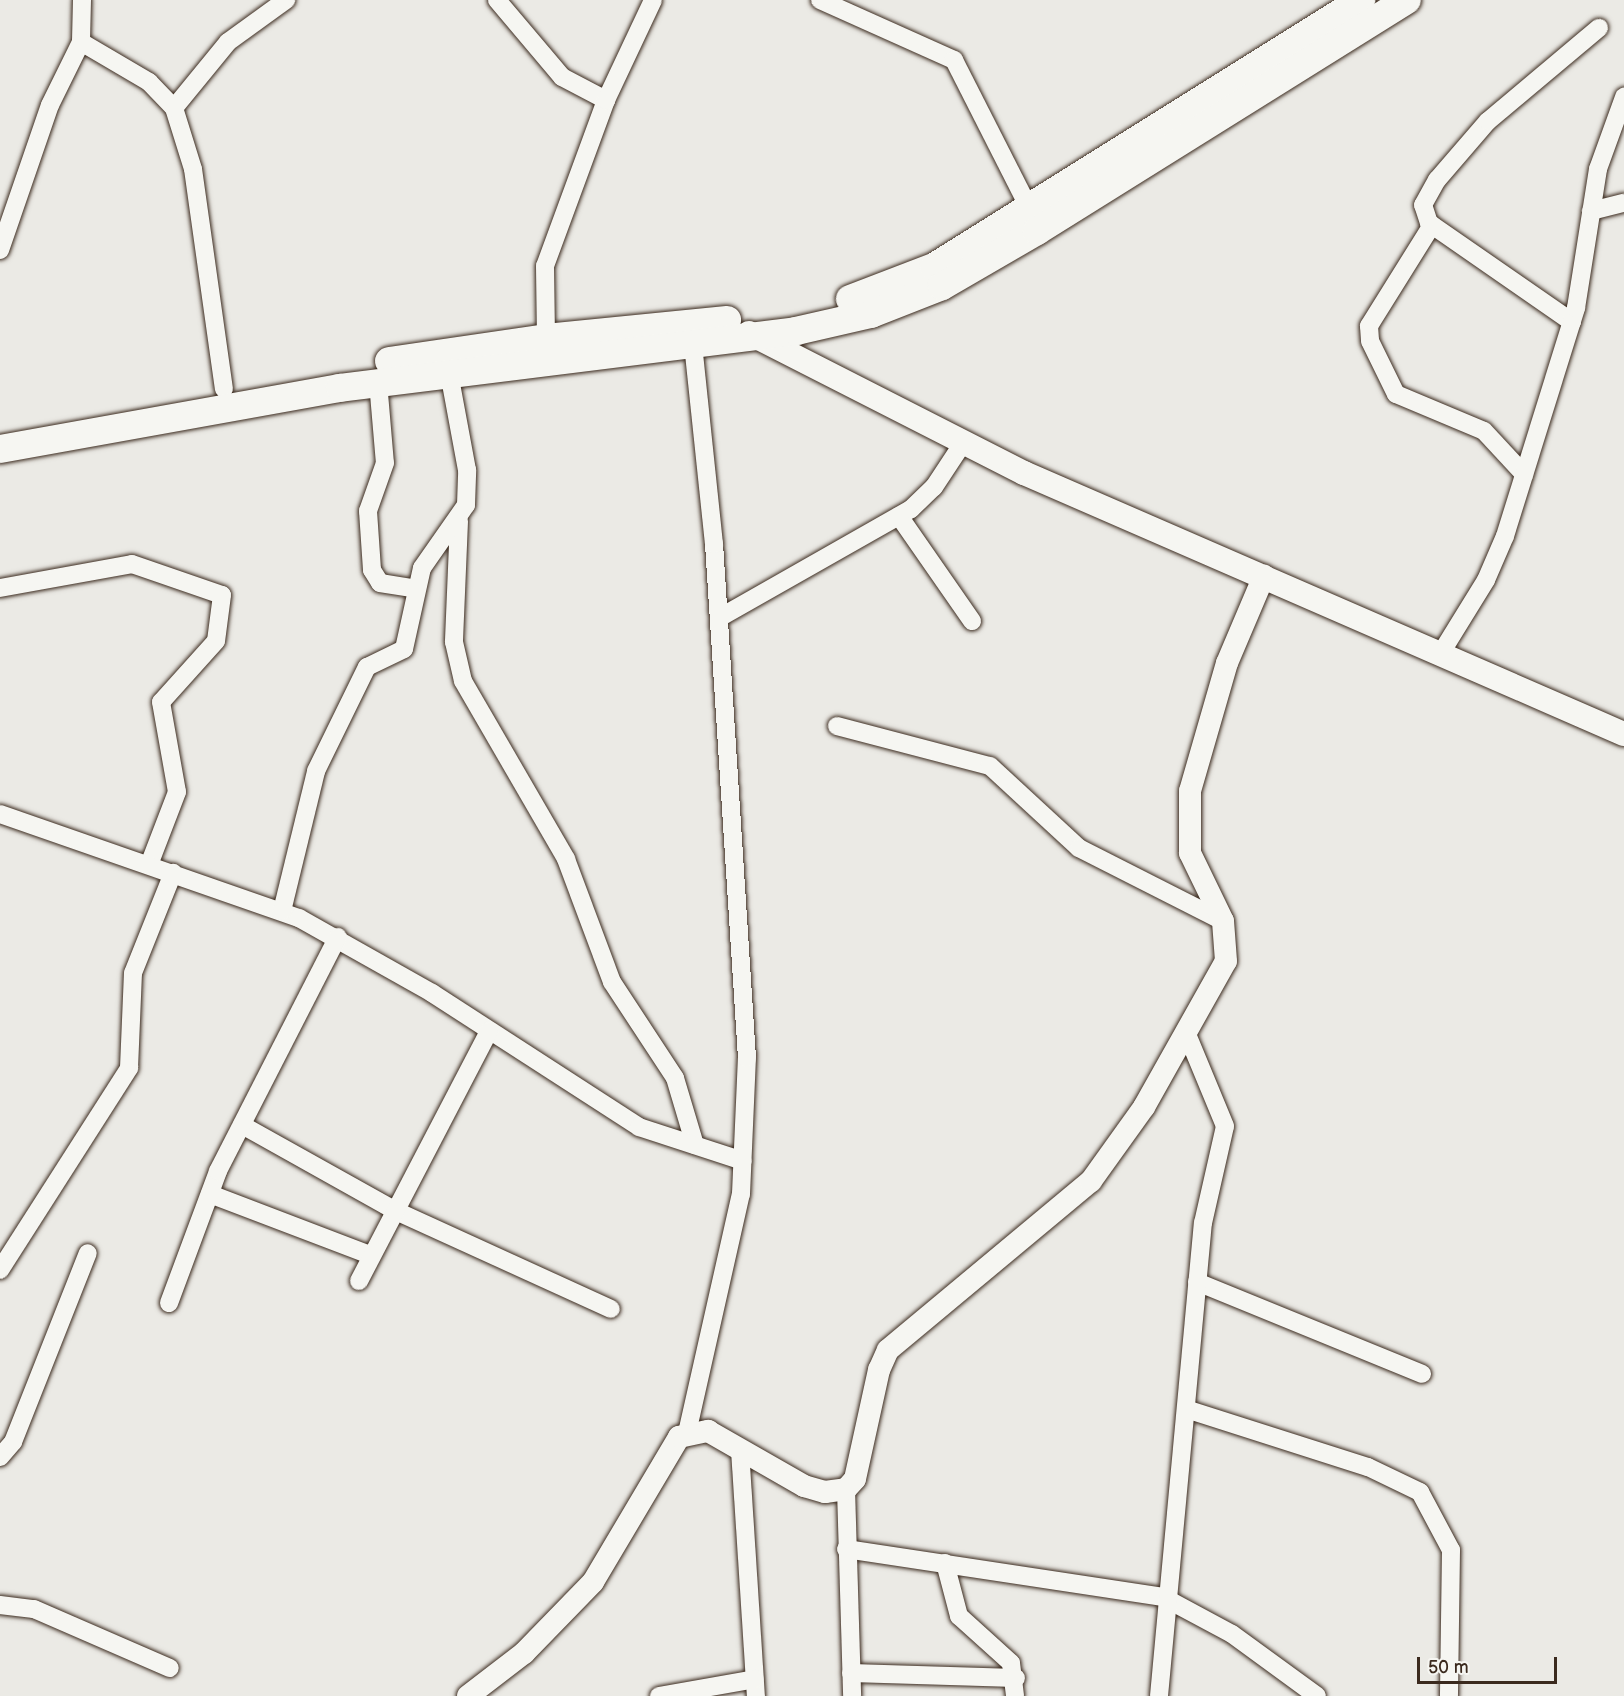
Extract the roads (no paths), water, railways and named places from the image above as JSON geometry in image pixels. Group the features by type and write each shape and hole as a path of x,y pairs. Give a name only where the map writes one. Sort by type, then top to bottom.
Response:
{"highway":[{"path":"0,429 224,388 546,338 729,320 823,306 895,285 1029,208 1361,0"},
{"path":"0,449 378,382 754,336 871,314 942,286 1407,0"}],"main road":[{"path":"729,320 754,336 963,442 1624,734"}],"street":[{"path":"0,250 50,105 81,42 82,0"},
{"path":"174,108 228,42 286,0"},
{"path":"496,0 562,77 606,100"},
{"path":"546,338 545,266 606,100 653,0"},
{"path":"820,0 954,60 1029,208"},
{"path":"1572,322 1432,225 1423,205 1437,180 1488,121 1599,28"},
{"path":"81,42 149,82 174,108 193,169 224,388"},
{"path":"1441,653 1486,580 1524,474 1572,322 1602,151 1624,97"},
{"path":"1591,211 1624,203"},
{"path":"1432,225 1369,326 1370,341 1396,394 1484,431 1524,474"},
{"path":"687,1433 743,1161 747,1058 719,618 693,343"},
{"path":"449,372 469,487 459,520 454,642 463,681 566,859 612,981 675,1078 695,1145"},
{"path":"378,382 385,463 368,511 372,570 380,583 416,589"},
{"path":"719,618 899,516 934,487 963,442"},
{"path":"899,516 972,621"},
{"path":"282,911 316,771 367,667 404,649 422,568 459,520"},
{"path":"0,588 132,564 222,596 216,641 161,702 177,792 149,865"},
{"path":"468,1696 524,1653 593,1582 670,1447 687,1433 708,1431 804,1486 825,1492 846,1489 855,1479 879,1370 888,1350 1091,1181 1143,1107 1226,961 1223,921 1190,853 1190,791 1227,663 1264,576"},
{"path":"837,726 990,766 1079,848 1223,921"},
{"path":"0,814 282,911 338,937 639,1127 743,1161"},
{"path":"0,1270 129,1068 133,973 173,873"},
{"path":"169,1303 210,1194 242,1125 338,937"},
{"path":"359,1281 489,1031"},
{"path":"1159,1696 1204,1212 1225,1126 1186,1032"},
{"path":"242,1125 396,1211 611,1309"},
{"path":"210,1194 372,1256"},
{"path":"0,1457 13,1443 88,1252"},
{"path":"1197,1282 1422,1374"},
{"path":"1185,1409 1368,1467 1420,1492 1451,1550 1449,1696"},
{"path":"659,1696 756,1688 740,1450"},
{"path":"846,1489 852,1696"},
{"path":"846,1549 1168,1599 1232,1634 1317,1696"},
{"path":"851,1672 1015,1687 1005,1654 959,1616 945,1563"},
{"path":"0,1605 34,1609 170,1668"}]}
